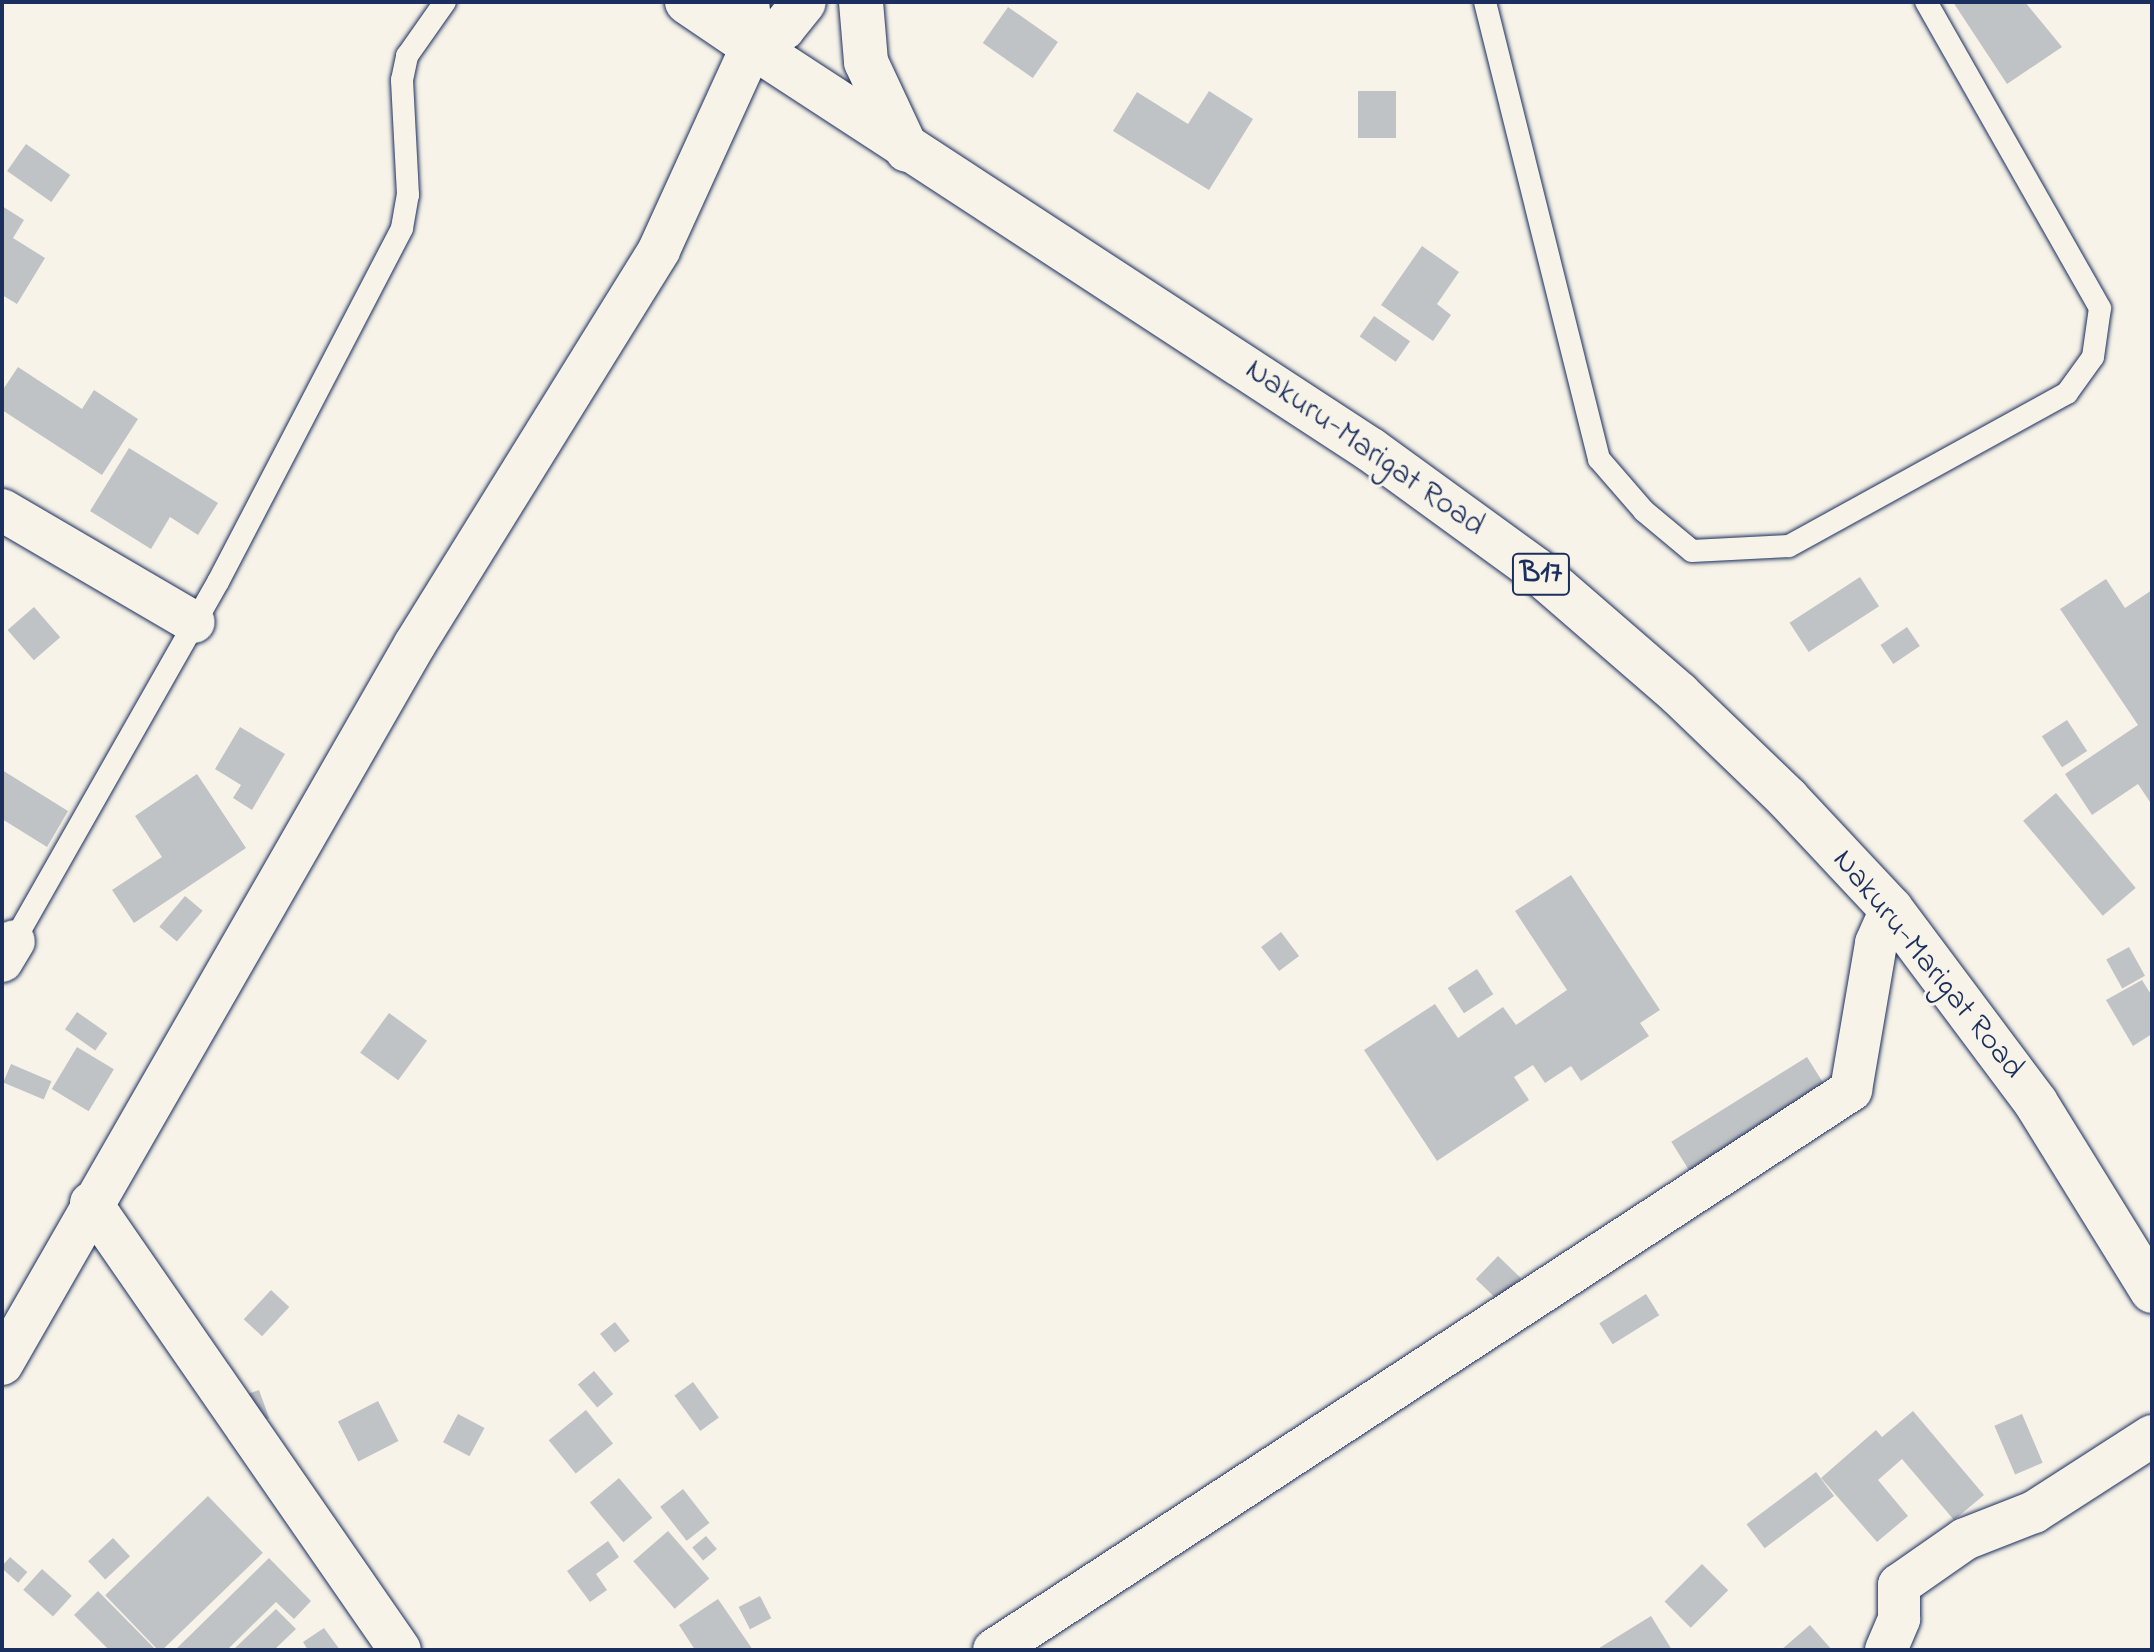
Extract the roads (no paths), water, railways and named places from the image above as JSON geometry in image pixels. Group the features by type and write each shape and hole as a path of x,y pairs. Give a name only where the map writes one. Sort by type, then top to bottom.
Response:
{"main road":[{"name":"Nakuru-Marigat Road","path":"687,2 907,150 1371,450 1536,570 1701,715 1891,909 2036,1103 2152,1291"},
{"path":"747,2 752,46 783,28 804,2"},
{"path":"861,2 866,62 907,150"}],"street":[{"path":"2,1364 91,1203 415,644 659,250 752,46"},
{"path":"2,510 194,622"},
{"path":"994,1650 1851,1090 1867,1019 1867,985 1876,943 1891,909"},
{"path":"91,1203 400,1650"},
{"path":"1886,1650 1899,1619 1899,1585 1965,1539 2034,1512 2152,1436"}],"lane":[{"path":"6,945 194,622 402,228 408,195 402,80 407,56 445,2"},
{"path":"1485,2 1599,459 1644,511 1692,551 1789,546 2067,393 2093,357 2100,308 1926,2"}]}
